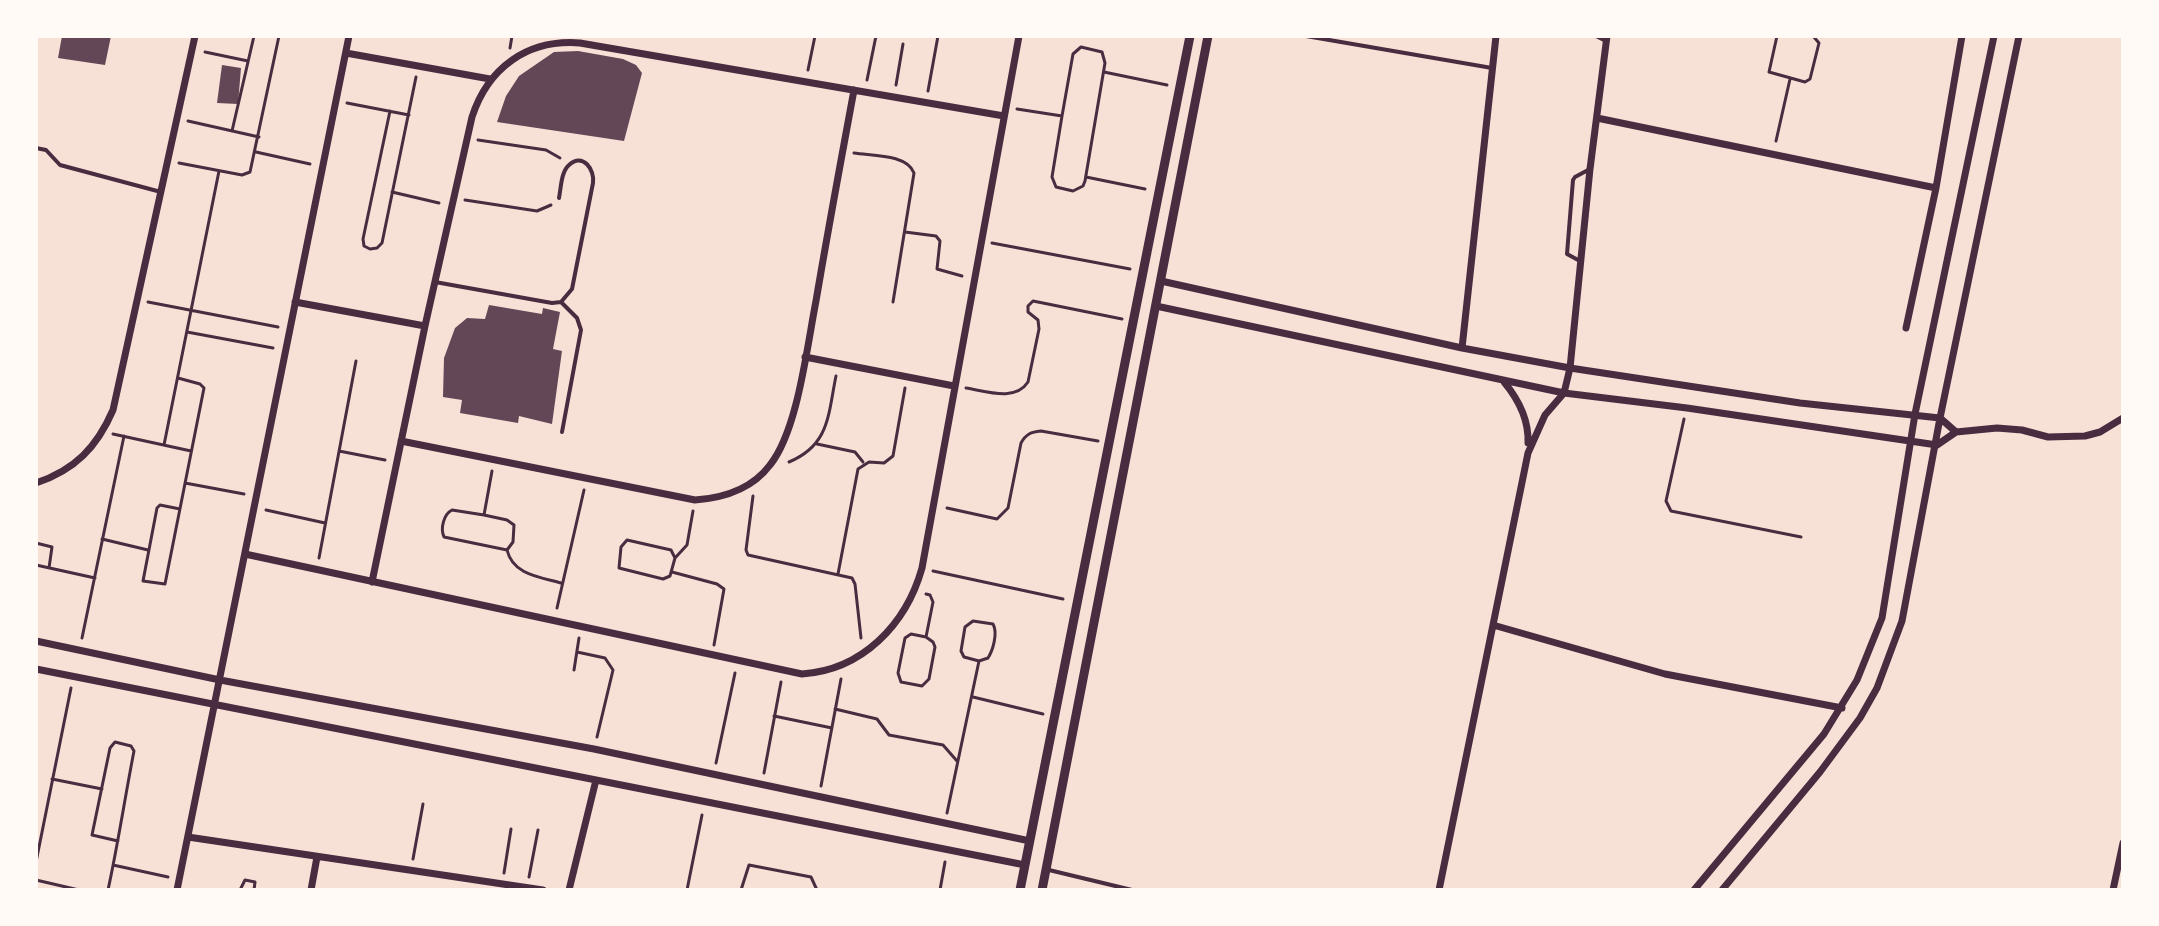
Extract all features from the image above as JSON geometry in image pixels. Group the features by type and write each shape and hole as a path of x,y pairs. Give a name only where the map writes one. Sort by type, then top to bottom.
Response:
{"street":[{"path":"36,483 55,477 91,450 104,432 113,410 195,36"},
{"path":"177,890 349,36"},
{"path":"245,554 783,671 825,673 863,654 880,640 907,608 922,568 1019,36"},
{"path":"1020,890 1190,36"},
{"path":"1042,890 1208,36"},
{"path":"1462,348 1496,36"},
{"path":"1906,328 1936,188 1962,36"},
{"path":"1694,890 1824,734 1842,708 1882,618 1915,414 1994,36"},
{"path":"1722,890 1841,745 1877,688 1902,621 1940,418 2019,36"},
{"path":"1528,453 1545,415 1564,393 1570,368 1606,38"},
{"path":"372,582 467,139 478,98 490,79 509,61 526,51 565,42 926,102 1004,111"},
{"path":"346,53 490,79"},
{"path":"401,441 695,500 714,499 736,492 755,481 770,467 781,449 789,425 805,357 854,90"},
{"path":"1597,118 1936,188"},
{"path":"1161,281 1462,348 1570,368 1800,403 1940,418 1956,432"},
{"path":"295,302 425,326"},
{"path":"1156,306 1564,393 1937,445 1956,432 1997,428 2064,438 2100,432 2123,418"},
{"path":"805,357 954,386"},
{"path":"1439,890 1528,453 1524,414 1503,381"},
{"path":"1493,625 1665,674 1842,708"},
{"path":"36,641 220,680 594,749 1051,846"},
{"path":"36,669 1046,870"},
{"path":"569,890 596,780"},
{"path":"188,837 496,886 543,890"},
{"path":"2113,890 2123,843"},
{"path":"311,890 317,857"}],"lane":[{"path":"1306,36 1492,68"},
{"path":"1596,36 1606,38"},
{"path":"36,148 46,150 60,165 161,192"},
{"path":"435,282 561,302 572,289 594,174 590,165 582,161 572,162 566,167 559,198"},
{"path":"1582,263 1567,254 1573,180 1590,169"},
{"path":"561,302 577,318 581,330 562,432"},
{"path":"1046,870 1132,890"}],"path":[{"path":"232,131 254,36"},
{"path":"168,161 246,174 252,169 279,36"},
{"path":"806,81 815,36"},
{"path":"864,91 876,36"},
{"path":"926,102 938,36"},
{"path":"1777,36 1769,72 1805,82 1810,79 1819,43 1813,36"},
{"path":"893,96 903,44"},
{"path":"192,49 248,61"},
{"path":"1076,49 1102,52 1105,57 1104,72 1083,186 1073,191 1056,187 1053,183 1062,116 1076,49"},
{"path":"390,111 363,239 364,246 370,249 382,243 419,66"},
{"path":"1104,72 1179,88"},
{"path":"1773,155 1790,79"},
{"path":"336,101 409,115"},
{"path":"1004,111 1062,116"},
{"path":"177,118 259,137"},
{"path":"467,139 546,150 559,157 566,167"},
{"path":"256,152 322,166"},
{"path":"843,152 905,161 912,167 914,173 893,302"},
{"path":"164,445 219,171"},
{"path":"1086,177 1159,192"},
{"path":"392,192 537,211 559,198"},
{"path":"904,232 938,238 939,271 974,278"},
{"path":"981,241 1143,271"},
{"path":"138,300 289,330"},
{"path":"954,386 1006,394 1024,388 1039,329 1038,320 1028,312 1028,306 1033,301 1133,321"},
{"path":"187,332 285,350"},
{"path":"317,570 356,361"},
{"path":"770,467 796,459 817,444 825,431 839,363"},
{"path":"863,464 884,463 893,456 907,377"},
{"path":"178,378 204,388 180,509 164,585 142,581 157,508 160,505 180,509"},
{"path":"1687,408 1666,501 1671,511 1801,537"},
{"path":"104,432 191,451"},
{"path":"934,505 997,519 1003,515 1008,508 1021,443 1032,432 1109,443"},
{"path":"79,649 124,436"},
{"path":"817,444 855,452 863,464"},
{"path":"339,451 397,463"},
{"path":"484,515 494,460"},
{"path":"838,574 857,474 863,464"},
{"path":"554,621 587,479"},
{"path":"755,481 746,550 748,555 849,576 855,581 863,654"},
{"path":"185,483 256,496"},
{"path":"675,558 668,548 627,540 621,547 618,560 622,571 663,579 672,572 675,558 687,545 695,500"},
{"path":"254,507 325,523"},
{"path":"452,510 507,520 514,525 513,542 507,550 448,540 442,532 445,517 452,510"},
{"path":"102,539 148,550"},
{"path":"36,543 52,547 49,568"},
{"path":"507,550 518,569 562,584"},
{"path":"36,565 95,578"},
{"path":"922,568 1078,603"},
{"path":"672,572 717,584 724,589 712,655"},
{"path":"914,592 933,598 926,637"},
{"path":"969,621 990,623 996,630 991,655 979,661 964,657 961,651 969,621"},
{"path":"574,670 581,627"},
{"path":"911,634 926,637 935,647 929,679 917,687 901,682 898,673 905,638 911,634"},
{"path":"577,652 605,658 613,670 594,749"},
{"path":"714,775 737,661"},
{"path":"945,824 979,661"},
{"path":"819,798 844,664"},
{"path":"761,786 783,671"},
{"path":"36,862 73,676"},
{"path":"972,697 1055,716"},
{"path":"835,709 877,719 889,735 943,745 958,762"},
{"path":"774,716 832,728"},
{"path":"108,890 118,841 134,751 131,746 115,742 112,744 92,835 118,841"},
{"path":"52,779 102,789"},
{"path":"687,890 705,802"},
{"path":"411,871 423,804"},
{"path":"496,886 511,829"},
{"path":"527,888 538,830"},
{"path":"940,890 947,850"},
{"path":"113,865 180,879"},
{"path":"741,890 749,865 811,877 817,890"},
{"path":"36,880 79,890"},
{"path":"240,890 245,880 255,882 254,890"}],"building":[{"path":"62,36 111,36 105,65 58,58"},
{"path":"578,51 623,59 636,65 642,73 624,141 497,122 506,96 519,76 554,52"},
{"path":"222,65 241,68 238,104 217,103"},
{"path":"489,305 542,314 543,308 560,312 553,349 562,351 552,424 519,416 518,423 460,413 462,400 443,397 444,358 455,328 467,318 485,319"}]}
